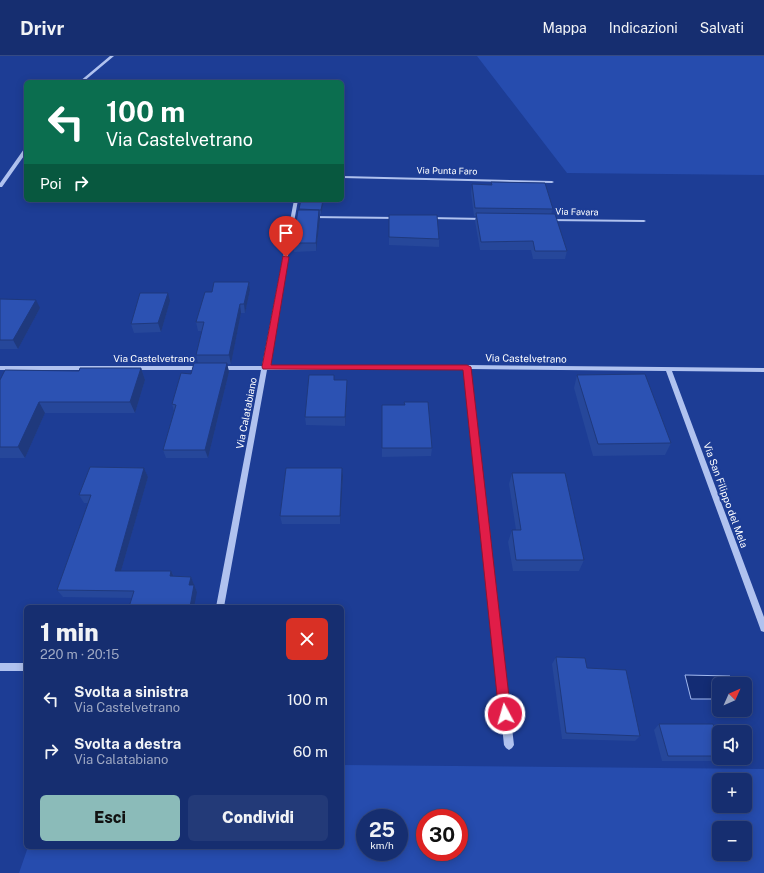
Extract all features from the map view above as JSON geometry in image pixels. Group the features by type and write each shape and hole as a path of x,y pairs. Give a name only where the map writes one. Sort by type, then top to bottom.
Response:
{"street":[{"path":"83,80 112,56"},
{"path":"0,186 24,153"},
{"name":"Via Punta Faro","path":"344,177 552,182"},
{"name":"Via Calatabiano","path":"220,605 296,202"},
{"path":"294,216 301,216"},
{"path":"309,217 405,218"},
{"path":"421,218 492,219"},
{"name":"Via Favara","path":"540,220 644,221"},
{"path":"467,367 509,746"},
{"name":"Via Castelvetrano","path":"0,368 467,367 764,370"},
{"name":"Via San Filippo del Mela","path":"668,369 764,628"},
{"path":"0,667 24,667"}],"shaded area":[{"path":"477,56 764,56 764,175 567,173"},
{"path":"685,675 730,676 712,677 712,699 691,699"},
{"path":"344,765 764,769 764,873 19,873 27,849 344,849"}],"building":[{"path":"491,182 545,183 553,209 475,208 472,184 492,185"},
{"path":"301,202 323,202 321,210 299,209"},
{"path":"298,210 319,210 316,243 293,243"},
{"path":"476,213 555,214 567,251 535,251 533,241 481,242"},
{"path":"389,215 437,215 439,239 389,237"},
{"path":"214,282 249,282 244,304 240,304 229,355 196,355 204,322 196,322 205,292 212,292"},
{"path":"140,293 168,293 158,323 131,324"},
{"path":"0,299 36,300 13,340 0,340"},
{"path":"194,363 227,363 205,450 163,450 176,405 172,404 181,373 191,374"},
{"path":"80,368 141,368 130,402 39,402 18,447 0,447 0,380 5,370 79,371"},
{"path":"645,374 671,443 598,444 577,375"},
{"path":"309,375 334,375 334,380 347,380 345,417 305,417"},
{"path":"404,402 428,402 432,448 382,448 382,405 405,405"},
{"path":"90,467 144,468 115,571 171,571 170,576 191,577 189,585 194,585 190,605 130,605 134,591 57,590 91,495 79,495"},
{"path":"286,468 342,468 340,516 280,516"},
{"path":"512,473 565,473 584,560 516,560 512,530 521,530"},
{"path":"556,657 585,658 587,668 626,670 640,736 566,733"},
{"path":"659,724 713,724 712,756 668,756"}],"route":[{"path":"286,257 266,367 467,367 505,714"}]}
